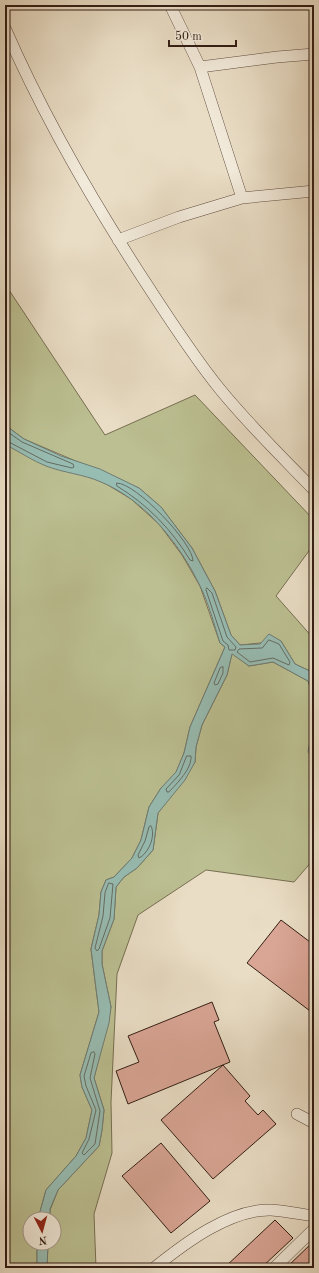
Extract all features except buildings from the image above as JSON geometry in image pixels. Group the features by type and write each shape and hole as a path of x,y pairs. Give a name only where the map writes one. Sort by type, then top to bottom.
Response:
{"street":[{"path":"170,5 200,67 242,198"},
{"path":"5,28 39,100 118,240 162,308 219,388 272,447 314,490"},
{"path":"200,67 314,54"},
{"path":"118,240 179,217 242,198 314,191"},
{"path":"296,1114 314,1123"},
{"path":"154,1268 210,1229 244,1213 270,1210 314,1216"},
{"path":"274,1268 314,1229"}],"green space":[{"path":"5,284 105,435 195,395 314,520 314,544 276,596 314,639 314,673 295,664 281,641 240,645 231,635 215,591 192,548 161,507 139,488 24,439 5,425"},
{"path":"5,443 8,446 103,482 131,499 159,524 182,555 200,586 220,643 225,647 190,727 184,753 176,773 161,788 149,807 141,840 132,858 114,877 106,880 101,892 99,915 91,949 99,1012 80,1075 82,1087 92,1110 86,1138 76,1156 46,1190 40,1211 22,1211 22,1251 37,1251 37,1268 5,1268"},
{"path":"232,653 249,666 273,662 308,681 314,710 310,751 314,764 314,859 294,882 206,870 138,915 117,974 111,1102 112,1153 94,1214 96,1268 47,1268 48,1251 62,1251 62,1211 50,1210 58,1190 99,1146 102,1130 104,1110 94,1078 111,1007 102,964 102,951 114,919 116,887 124,877 137,868 153,850 158,813 195,762 196,747 202,725 227,675"}],"water":[{"path":"5,425 24,439 61,456 100,469 139,488 161,507 192,548 215,591 231,635 240,645 260,644 269,634 281,641 295,664 314,673 314,696 308,681 273,662 249,666 232,654 227,675 202,725 196,747 195,762 185,780 158,813 153,850 137,868 124,877 116,887 114,919 102,951 102,964 111,1007 109,1023 94,1078 104,1110 99,1146 58,1190 50,1211 40,1211 46,1190 76,1156 86,1138 92,1110 82,1087 80,1075 99,1012 91,949 99,915 101,892 106,880 114,877 132,858 141,840 149,807 161,788 176,772 184,753 190,727 225,647 220,643 206,600 192,570 160,525 146,512 117,490 101,482 36,462 5,443"},
{"path":"314,722 314,764 308,751"},
{"path":"37,1251 48,1251 47,1268 37,1268"}]}
